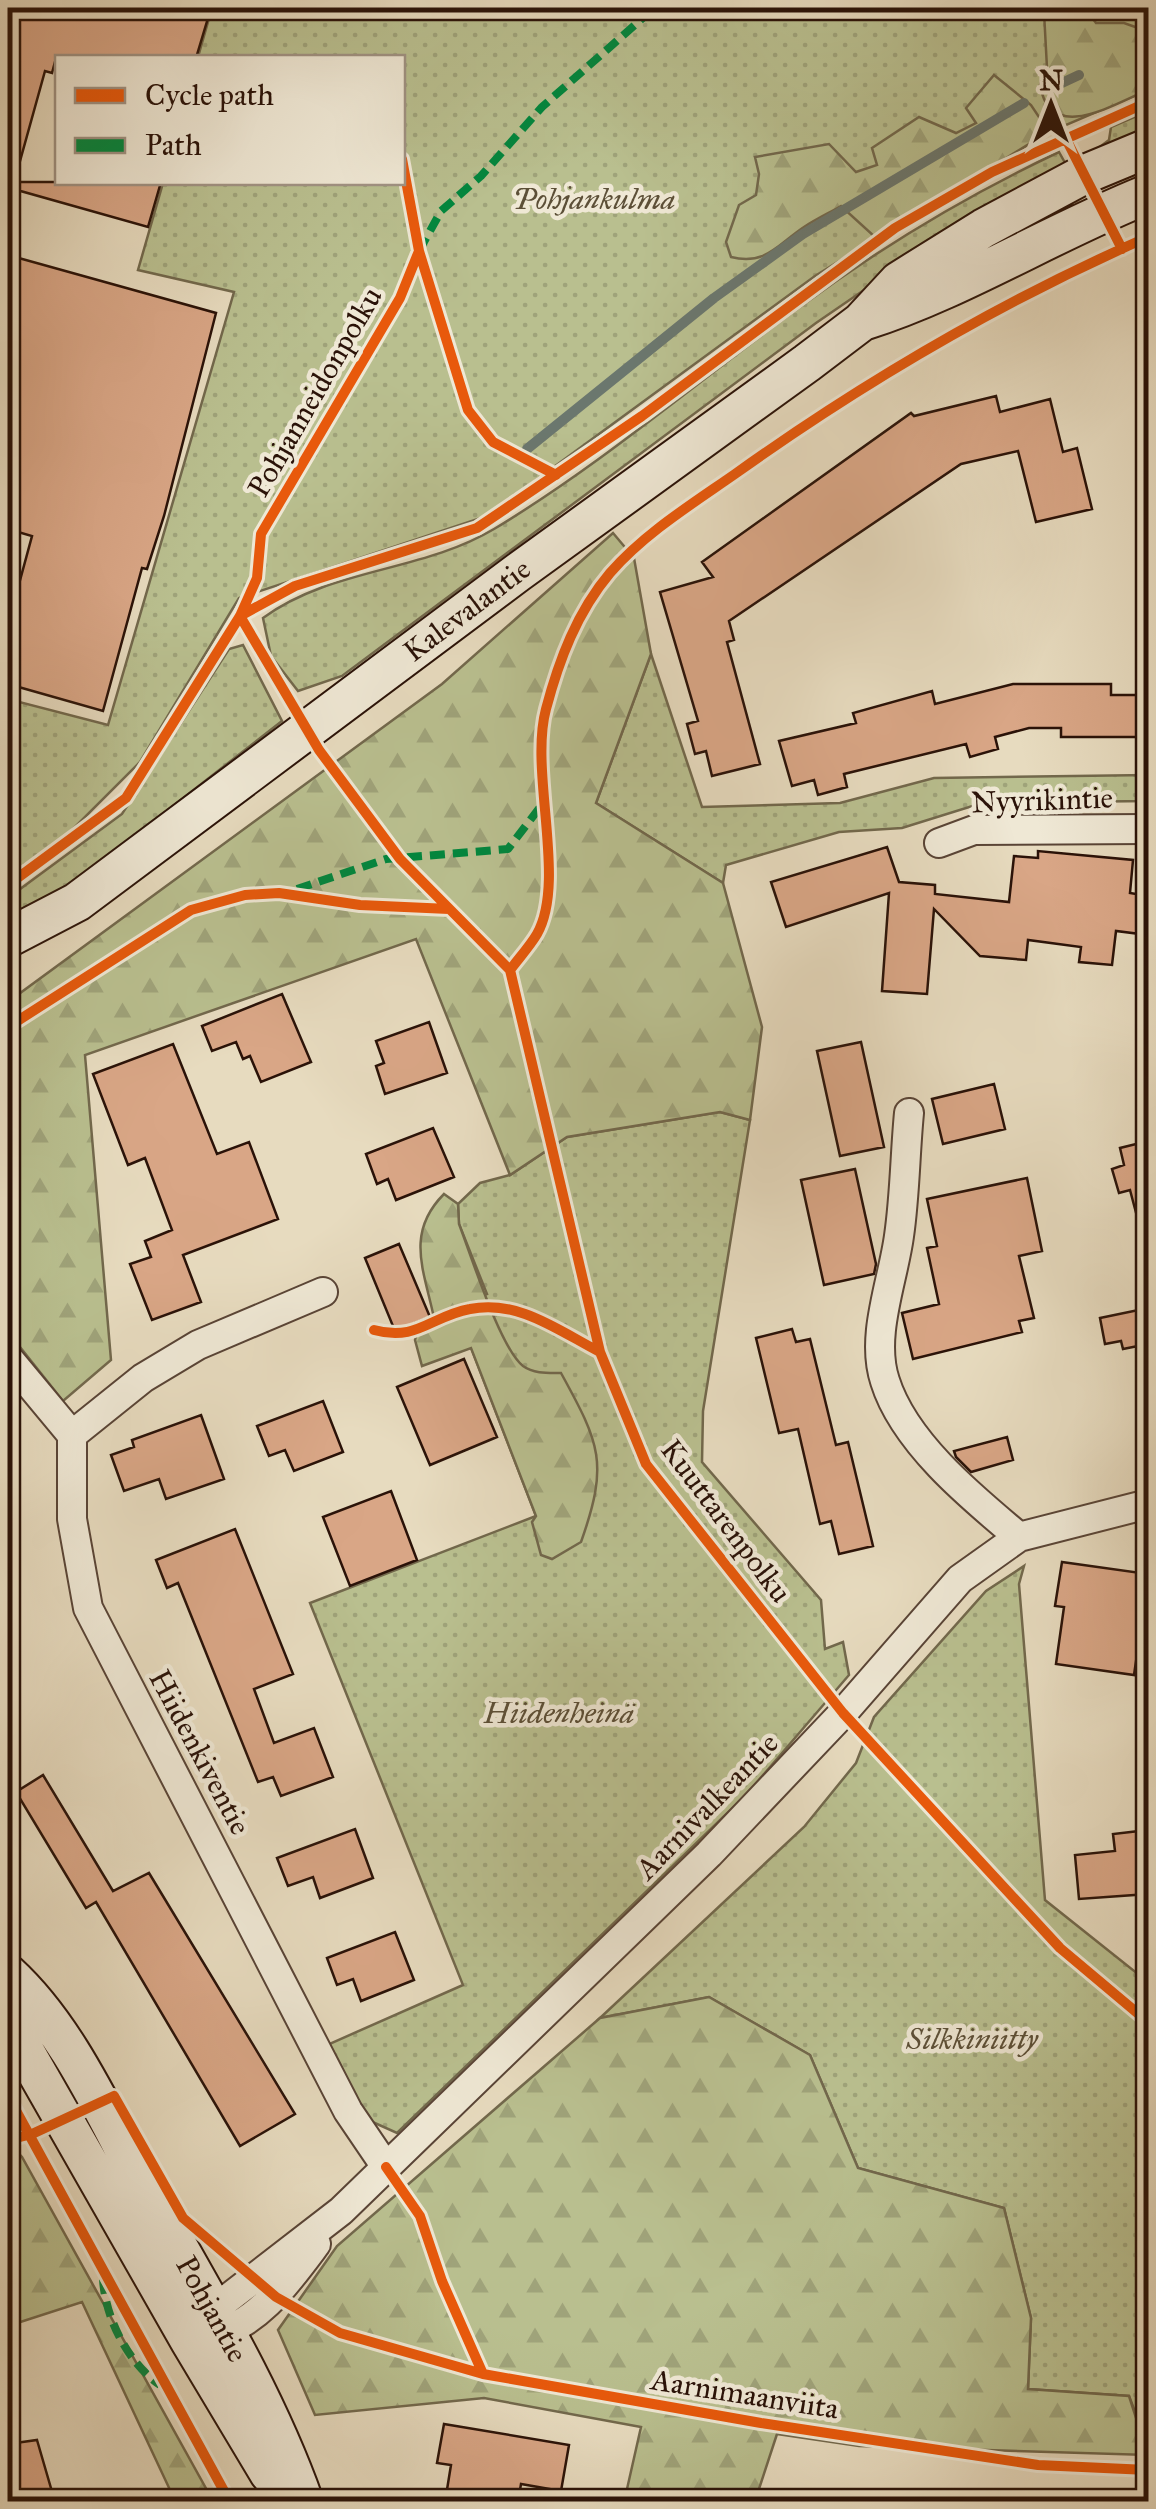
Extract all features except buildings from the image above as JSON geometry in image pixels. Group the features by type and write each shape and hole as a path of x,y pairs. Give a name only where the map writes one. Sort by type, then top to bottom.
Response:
{"main road":[{"name":"Kalevalantie","path":"8,938 77,902 861,322 899,281 984,228 1084,175 1148,148"},
{"name":"Kalevalantie","path":"861,322 912,306 1018,251 1148,194"},
{"name":"Kalevalantie","path":"8,965 40,943 77,902"},
{"name":"Pohjantie","path":"8,1974 35,1999 220,2322 290,2462 304,2502"},
{"name":"Pohjantie","path":"8,2022 268,2473 294,2502"}],"street":[{"name":"Nyyrikintie","path":"939,843 974,830 1148,829"},
{"path":"909,1113 899,1235 881,1340 883,1378 902,1414 956,1486 1019,1537"},
{"path":"8,1358 72,1435 143,1378 198,1345 323,1292"},
{"name":"Hiidenkiventie","path":"72,1435 72,1520 88,1608 348,2111 386,2167"},
{"name":"Aarnivalkeantie","path":"190,2342 220,2322 276,2298 342,2211 709,1854 843,1713 960,1579 1019,1537 1148,1504"}],"green space":[{"name":"Pohjankulma","path":"212,8 1148,8 1148,90 1047,133 815,276 487,516 239,598 140,762 67,835 8,877 8,699 108,725 234,292 138,270 162,185 405,185 405,55 199,55"},
{"path":"1052,8 1085,8 1096,23 1124,23 1141,29 1148,23 1148,90 1085,115 1070,117 1056,113 1046,103 1040,85 1047,68 1044,12"},
{"path":"994,75 1031,105 1041,120 1037,139 876,238 841,206 763,256 731,257 726,242 739,205 756,195 759,174 755,157 829,144 856,172 877,165 872,148 919,117 956,133 976,123 966,108"},
{"path":"1148,111 1148,133 1093,152 1109,140 1111,127"},
{"path":"1059,152 1069,170 899,266 816,323 342,676 298,691 271,656 263,618 318,589 437,554 494,529 611,450 862,264 958,204"},
{"path":"613,533 634,558 651,654 596,803 723,883 762,1027 750,1120 720,1112 567,1137 510,1175 416,939 85,1055 111,1360 63,1401 8,1332 8,1002 442,684"},
{"path":"243,645 282,721 82,877 8,921 8,898 122,814 229,649"},
{"path":"651,654 702,807 840,803 934,778 1148,775 1148,801 982,803 902,828 839,832 726,865 723,883 596,803"},
{"name":"Hiidenheinä","path":"720,1112 750,1120 703,1411 702,1462 821,1600 825,1649 843,1642 849,1675 746,1795 397,2133 348,2111 318,2049 463,1985 310,1603 536,1516 455,1306 487,1294 459,1224 458,1204 480,1183 510,1175 567,1137"},
{"path":"444,1194 458,1204 459,1224 478,1278 514,1356 532,1370 561,1373 592,1437 597,1473 590,1515 581,1542 552,1559 541,1555 532,1522 536,1516 471,1348 422,1366 415,1340 419,1325 434,1318 422,1268 421,1238 432,1209"},
{"name":"Silkkiniitty","path":"1024,1566 1019,1584 1045,1900 1148,1982 1148,2446 1129,2396 1028,2389 1031,2318 1004,2208 858,2168 810,2055 709,1997 600,2018 804,1827 856,1763 874,1717 986,1591"},
{"path":"709,1997 810,2055 858,2168 1004,2208 1031,2318 1028,2389 1129,2396 1148,2455 859,2446 777,2434 757,2495 673,2502 627,2489 641,2427 484,2398 315,2415 278,2330 337,2246 600,2018"},
{"path":"8,2142 22,2157 213,2501 158,2501 171,2492 82,2302 8,2326"}],"waterway":[{"path":"1049,89 1079,75"},
{"path":"527,449 714,298 803,234 1024,103"}],"marked path":[{"path":"419,251 441,211 481,176 542,107 654,8"},
{"path":"857,8 914,16"},
{"path":"297,889 386,859 508,849 544,802"},
{"path":"103,2279 108,2309 120,2338 138,2365 160,2385"}],"cycle path":[{"path":"240,616 295,586 477,528 642,416 895,228 992,172 1148,102"},
{"path":"1065,137 1122,249"},
{"path":"405,175 419,251 468,410 493,442 556,475"},
{"path":"510,970 537,934 549,885 542,763 546,709 570,637 610,573 638,545 686,508 884,375 1040,288 1148,237"},
{"name":"Pohjanneidonpolku","path":"8,885 126,798 240,616 257,578 261,534 400,298 419,251"},
{"name":"Kuuttarenpolku","path":"240,616 319,750 400,859 510,970 600,1352 646,1464 843,1713 1060,1948 1148,2022"},
{"path":"8,1027 191,910 245,895 279,893 360,905 449,909"},
{"path":"374,1330 402,1333 456,1312 488,1307 538,1319 600,1352"},
{"path":"8,2096 230,2502"},
{"name":"Aarnimaanviita","path":"8,2140 32,2134 114,2096 183,2218 276,2297 340,2333 483,2374 761,2423 1038,2465 1148,2470"},
{"path":"386,2167 420,2216 442,2281 483,2374"}]}
